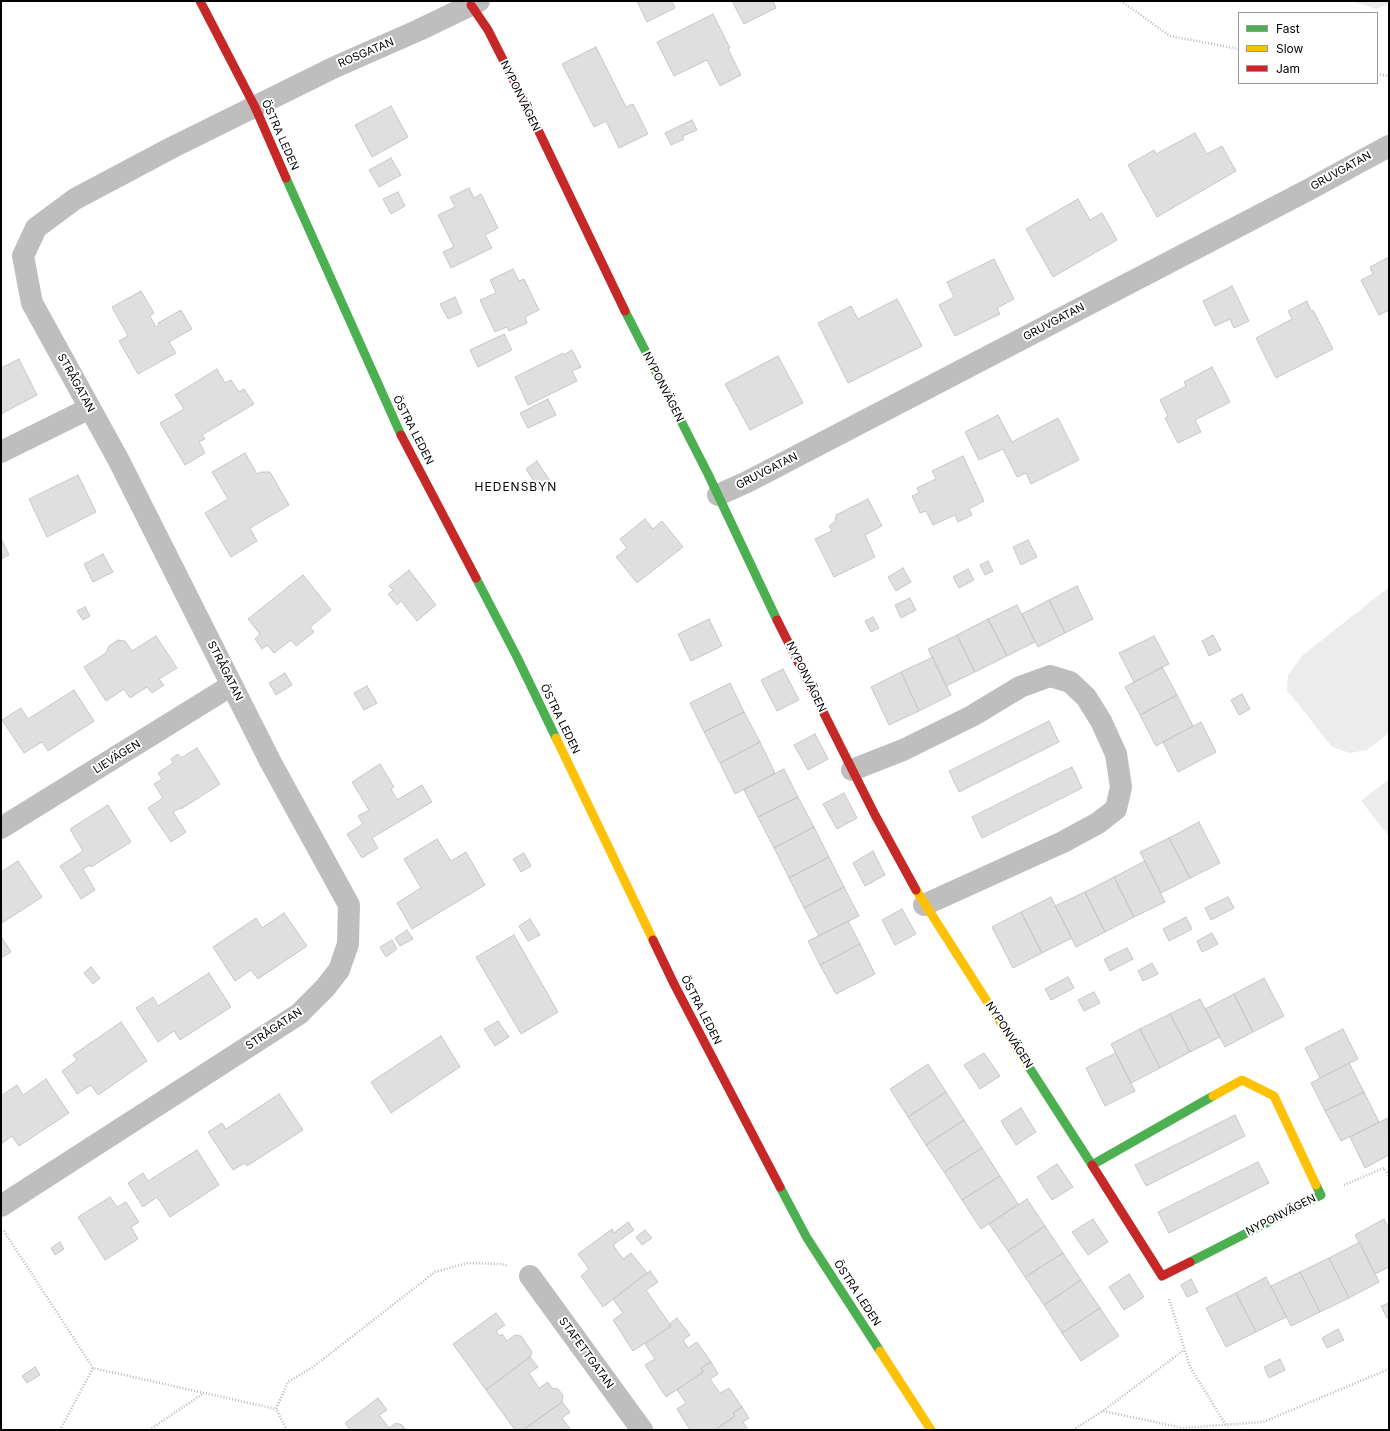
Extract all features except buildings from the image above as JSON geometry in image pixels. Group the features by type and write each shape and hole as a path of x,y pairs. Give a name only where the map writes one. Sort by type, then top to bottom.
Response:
{"street":[{"name":"ÖSTRA LEDEN","path":"200,1 255,107 392,417 518,657 674,984 807,1238 930,1430"},
{"name":"ROSGATAN","path":"255,107 335,66 419,30 475,3"},
{"name":"NYPONVÄGEN","path":"475,3 529,111 610,282 718,495 809,686 924,905 1162,1276 1321,1195 1274,1096 1242,1080 1092,1165"},
{"name":"STRÅGATAN","path":"1,1206 299,1014 326,988 339,970 348,944 349,905 270,760 122,466 32,303 23,256 36,228 75,198 173,147 255,107"},
{"name":"GRUVGATAN","path":"718,495 754,479 1389,146"},
{"path":"1,452 90,408"},
{"path":"852,770 903,750 972,716 1020,687 1050,676 1070,682 1086,697 1101,722 1116,754 1121,787 1116,809 1098,823 1063,842 924,905"},
{"name":"LIEVÄGEN","path":"1,828 232,685"},
{"name":"STAFETTGATAN","path":"530,1276 642,1430"}],"path":[{"path":"1121,1 1170,36 1238,49"},
{"path":"1378,74 1389,76"},
{"path":"1321,1195 1384,1168 1389,1177"},
{"path":"1,1225 8,1239 93,1368 276,1409 287,1430"},
{"path":"276,1409 288,1382 313,1367 435,1272 468,1263 501,1264 530,1276"},
{"path":"1162,1276 1190,1367 1226,1425"},
{"path":"1073,1430 1103,1411 1184,1350"},
{"path":"60,1430 93,1368"},
{"path":"1103,1411 1183,1428 1263,1422 1389,1369"},
{"path":"149,1430 204,1392"}],"shaded area":[{"path":"1352,1 1389,1 1389,4 1376,9"},
{"path":"1389,587 1389,733 1367,750 1350,753 1332,747 1287,690 1288,675 1303,655"},
{"path":"1389,779 1389,836 1361,801"}],"traffic: fast":[{"path":"286,178 401,435"},
{"path":"625,311 708,474 777,620"},
{"path":"476,578 517,657 556,738"},
{"path":"1027,1064 1092,1165 1213,1096"},
{"path":"1190,1262 1321,1195 1316,1185"},
{"path":"780,1187 807,1238 880,1351"}],"traffic: slow":[{"path":"556,738 653,940"},
{"path":"916,890 1027,1064"},
{"path":"1213,1096 1242,1080 1274,1096 1316,1185"},
{"path":"880,1351 931,1430"}],"traffic: jam":[{"path":"200,1 255,107 286,178"},
{"path":"471,5 488,30 529,111 625,311"},
{"path":"401,435 476,578"},
{"path":"777,620 875,815 916,890"},
{"path":"653,940 674,984 780,1187"},
{"path":"1092,1165 1162,1276 1190,1262"}],"district":[{"name":"HEDENSBYN","path":"516,487"}]}
